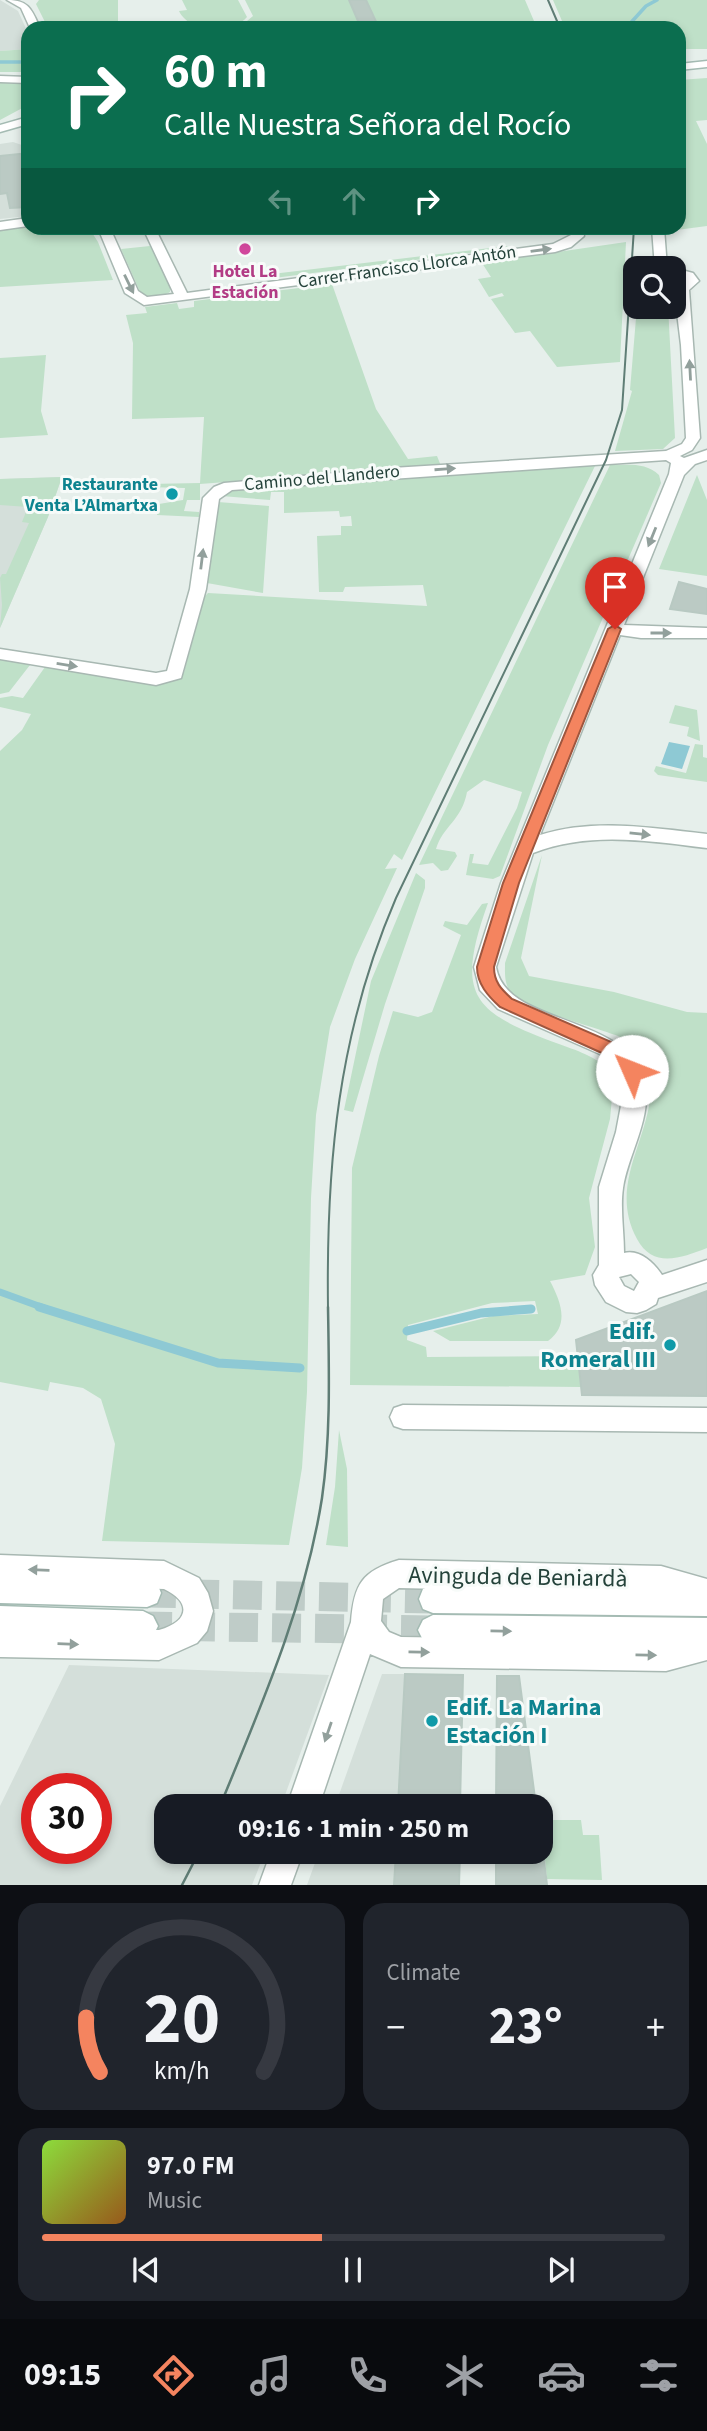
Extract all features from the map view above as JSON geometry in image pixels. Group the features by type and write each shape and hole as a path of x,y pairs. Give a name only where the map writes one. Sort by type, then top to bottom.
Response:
{"street":[{"path":"12,0 26,3 32,21"},
{"path":"686,59 707,57"},
{"path":"686,66 707,64"},
{"path":"0,78 21,78"},
{"path":"0,129 21,122"},
{"path":"0,135 21,136"},
{"path":"0,226 21,223"},
{"path":"107,235 132,293 137,298 154,301 182,297 152,235"},
{"name":"Carrer Francisco Llorca Antón","path":"182,297 555,248 575,240 578,235"},
{"path":"659,235 660,256"},
{"path":"686,282 705,274"},
{"path":"669,455 687,447 693,438 686,319"},
{"path":"677,474 684,464 707,454 693,438"},
{"path":"669,455 679,462 677,474 506,898 485,967 485,975 493,992 506,1003 610,1049 629,1065 636,1088 632,1117 611,1189 612,1221 636,1273 681,1278 707,1271"},
{"name":"Camino del Llandero","path":"0,654 156,679 175,674 198,589 211,498 219,490 229,486 669,455"},
{"path":"615,629 641,633 707,633"},
{"path":"542,810 572,833"},
{"path":"527,848 543,840 572,833 626,833 707,841"},
{"path":"403,1417 707,1420"},
{"path":"0,1569 164,1575 186,1584 193,1591 197,1601 197,1616 191,1629 182,1636 159,1645 0,1642"},
{"name":"Avinguda de Beniardà","path":"307,1794 366,1622 370,1593 379,1579 399,1574 661,1580 707,1593"},
{"path":"0,1589 147,1594"},
{"name":"Avinguda de Beniardà","path":"433,1599 707,1602"},
{"path":"0,1621 143,1626"},
{"path":"366,1622 372,1639 381,1646 401,1652 666,1656 707,1645"},
{"path":"433,1630 707,1633"},
{"path":"275,1885 283,1864"}],"shaded area":[{"path":"0,0 18,11 23,21 21,50 0,51"},
{"path":"13,142 21,145 21,217 0,219 0,144"},
{"path":"62,477 48,517 0,628 0,479"},
{"path":"69,1665 329,1675 285,1794 154,1794 154,1864 260,1864 252,1885 0,1885 0,1806"},
{"path":"382,1674 405,1674 399,1794 339,1794"},
{"path":"315,1864 395,1864 394,1885 307,1885"}],"green space":[{"path":"39,0 118,0 118,21 44,21 36,4"},
{"path":"182,0 238,0 247,17 242,21 188,21 179,11 187,10"},
{"path":"245,0 525,0 534,21 247,21 253,16"},
{"path":"553,0 707,0 707,49 686,49 686,21 562,21"},
{"path":"21,50 21,72 0,72 0,51"},
{"path":"707,78 707,120 696,121 707,144 707,226 686,229 686,80"},
{"path":"0,81 21,82 21,109 0,120"},
{"path":"21,227 21,235 94,235 113,280 0,287 0,229"},
{"path":"626,242 625,256 623,256 620,362 557,367 530,331 515,333 491,299 504,296 502,293 489,297 478,279 491,277 482,263"},
{"path":"150,246 170,284 170,292 159,297 141,294 121,249"},
{"path":"507,246 509,248 274,278 272,274"},
{"path":"332,284 376,409 408,459 437,456 441,466 200,484 200,500 187,500 184,511 199,512 199,517 157,515 159,504 183,500 185,488 147,487 148,484 200,483 204,417 132,419 133,343 126,315 147,313 145,307 177,303 179,309 194,307 194,301"},
{"path":"636,319 669,319 675,438 663,449 615,451 632,391"},
{"path":"46,355 41,411 48,435 0,438 0,358"},
{"path":"610,465 648,468 659,475 661,483 548,745 500,876 493,879 466,875 470,854 474,854 472,863 488,865 517,808 522,792 484,780 467,792 457,816 439,841 436,849 455,852 457,856 448,870 441,871 433,863 419,865"},
{"path":"595,466 402,860 394,854 385,869 397,868 355,959 330,1027 316,1115 311,1198 307,1392 302,1468 289,1545 102,1541 115,1444 101,1399 83,1388 50,1382 48,1391 0,1382 0,751 22,730 31,714 0,707 0,698 23,698 45,667 97,675 174,680 184,672 204,597 208,593 427,606 423,585 345,587 343,592 319,592 317,536 341,535 341,526 352,526 351,516 340,517 339,511 284,513 284,492 271,492 270,500 221,496 235,489 462,470"},
{"path":"697,475 707,500 707,576 659,569"},
{"path":"62,477 48,517 0,628 0,578 2,574 6,574 29,523 22,522 28,507 0,505 0,479"},
{"path":"218,502 269,506 263,593 207,583"},
{"path":"0,659 30,665 9,692 0,694"},
{"path":"675,705 697,710 700,741 687,736 689,727 669,723"},
{"path":"695,744 703,745 703,757 707,758 707,782 658,775 654,771 656,766 686,773"},
{"path":"542,855 521,958 529,976 614,992 687,1012 707,1013 707,1248 678,1257 659,1258 644,1248 629,1220 628,1184 651,1093 648,1067 639,1052 618,1036 529,1004 517,998 508,988 505,963"},
{"path":"416,873 425,880 425,888 385,1004 353,1112 344,1110 371,981"},
{"path":"488,903 473,959 473,980 478,996 489,1010 506,1021 529,1033 590,1056 614,1076 610,1119 589,1198 595,1247 585,1275 550,1281 560,1305 561,1321 555,1335 548,1341 450,1341 433,1331 493,1316 538,1314 535,1301 492,1303 408,1325 407,1340 426,1347 427,1357 578,1356 581,1387 350,1385 352,1168 379,1056 393,1011 418,1017 432,1012 461,935 443,926 445,921 467,925 482,904"},
{"path":"339,1430 347,1469 348,1547 326,1545 335,1487"},
{"path":"553,1820 581,1820 583,1835 599,1835 602,1880 547,1879 545,1864 553,1864"}],"water":[{"path":"669,742 690,746 682,769 661,764"}],"building":[{"path":"349,0 366,0 376,21 358,21"},
{"path":"21,154 21,207 10,208 7,193 0,194 0,156"},
{"path":"679,582 707,589 707,614 670,609"},
{"name":"Edif. Romeral III","path":"707,1291 707,1396 582,1395 576,1340"},
{"name":"Edif. La Marina Estación I","path":"405,1674 463,1675 460,1794 399,1794"},
{"path":"497,1676 519,1676 534,1794 496,1794"},
{"path":"395,1864 460,1864 459,1885 394,1885"},
{"path":"496,1864 544,1864 547,1885 496,1885"}],"waterway":[{"path":"632,21 646,6 657,0"},
{"path":"0,62 21,62"},
{"path":"0,1292 44,1308"},
{"path":"39,1307 218,1363 300,1368"},
{"path":"407,1331 481,1313 531,1309"}],"tunnel":[{"path":"147,1593 433,1599"},
{"path":"143,1626 433,1630"}],"tram line":[{"path":"548,0 557,21"},
{"path":"328,1307 333,1150 348,1049 361,999 376,948 396,898 606,460 622,410 634,235"},
{"path":"225,1794 280,1655 305,1578 314,1538 327,1450 328,1307"},
{"path":"182,1885 193,1864"}],"place":[{"name":"Hotel La Estación","path":"245,249"},
{"name":"Restaurante Venta L’Almartxa","path":"172,494"},
{"name":"Edif. Romeral III","path":"670,1345"},
{"name":"Edif. La Marina Estación I","path":"432,1721"}],"route":[{"path":"615,629 511,883 485,967 485,975 493,992 506,1003 610,1049 629,1065 632,1071"}]}
